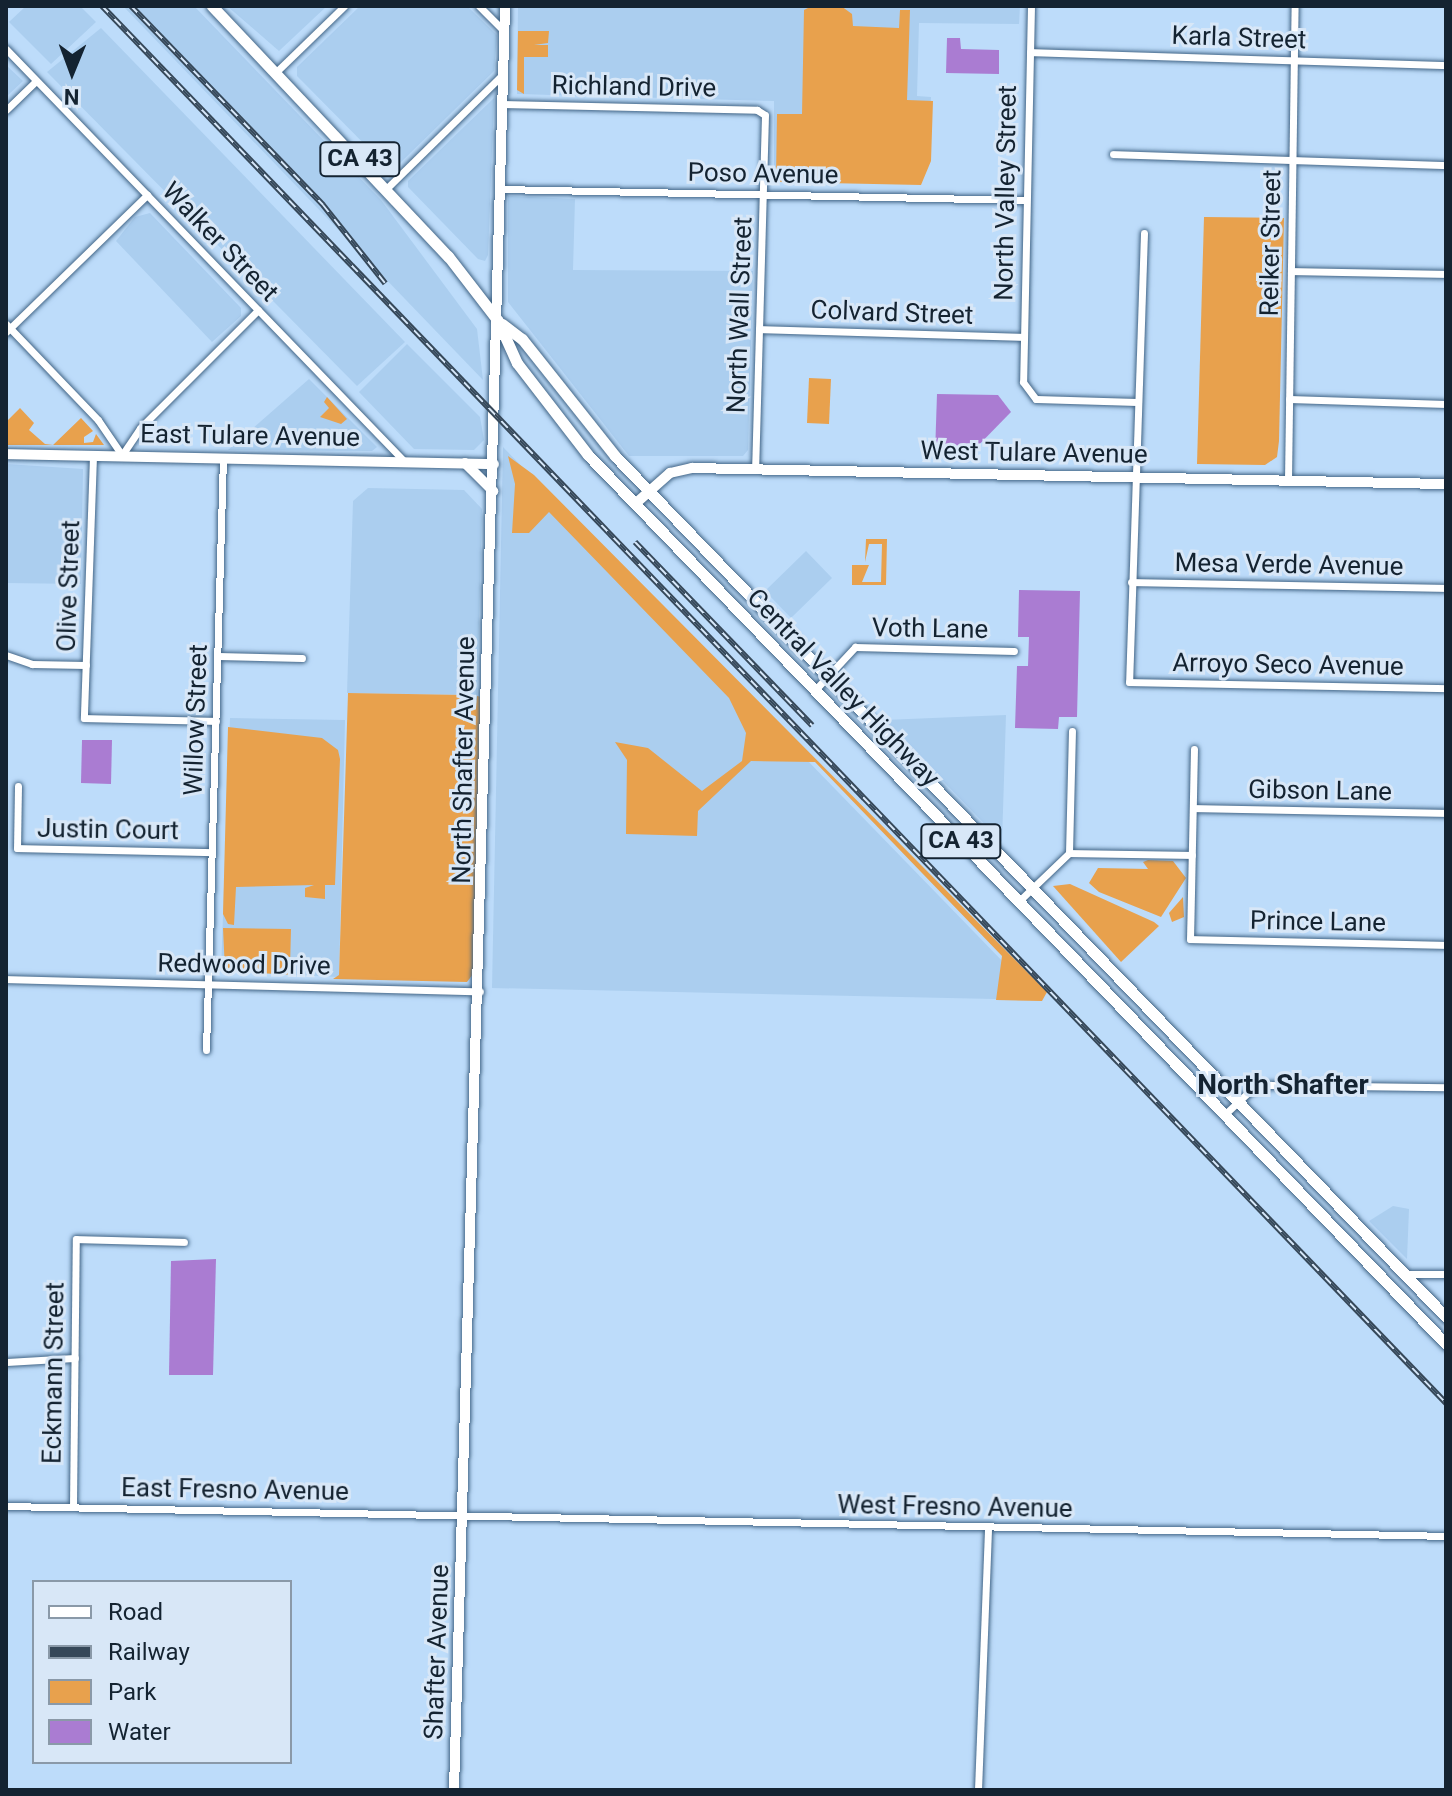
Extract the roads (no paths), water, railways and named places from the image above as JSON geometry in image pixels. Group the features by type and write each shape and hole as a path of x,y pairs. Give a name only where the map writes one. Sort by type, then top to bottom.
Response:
{"main road":[{"name":"Central Valley Highway","path":"212,6 388,187 498,321 522,339 584,422 1446,1317"},
{"name":"North Shafter Avenue","path":"463,1515 481,991 505,6"},
{"name":"Central Valley Highway","path":"498,321 517,363 571,434 635,504 1446,1344"},
{"name":"East Tulare Avenue","path":"6,454 494,464"},
{"path":"465,463 493,491"},
{"name":"West Tulare Avenue","path":"635,504 682,468 1446,484"},
{"name":"Shafter Avenue","path":"454,1790 463,1515"}],"street":[{"path":"276,72 344,6"},
{"path":"479,6 504,31"},
{"name":"North Valley Street","path":"1031,6 1023,382 1036,399 1137,402"},
{"name":"Reiker Street","path":"1288,480 1295,6"},
{"name":"Walker Street","path":"6,49 405,462"},
{"name":"Karla Street","path":"1030,52 1446,65"},
{"path":"388,187 503,74"},
{"path":"6,110 36,81"},
{"name":"Richland Drive","path":"502,104 757,110 765,115"},
{"name":"North Wall Street","path":"755,469 765,115"},
{"path":"1113,154 1446,165"},
{"name":"Poso Avenue","path":"500,189 1026,200"},
{"path":"147,195 7,328 98,420 122,455 140,428 258,310"},
{"path":"1131,582 1144,233"},
{"path":"1291,271 1446,274"},
{"name":"Colvard Street","path":"759,329 1023,337"},
{"path":"1289,399 1446,404"},
{"name":"Olive Street","path":"93,456 84,718 216,721"},
{"name":"Willow Street","path":"206,1050 223,458"},
{"name":"Mesa Verde Avenue","path":"1131,582 1446,588"},
{"name":"Arroyo Seco Avenue","path":"1131,582 1129,682 1446,688"},
{"name":"Voth Lane","path":"815,690 855,647 1014,651"},
{"path":"6,655 32,664 86,665"},
{"path":"218,656 302,658"},
{"path":"1019,901 1069,853 1072,731"},
{"path":"1069,853 1192,855 1194,749"},
{"name":"Justin Court","path":"18,786 17,848 212,852"},
{"name":"Gibson Lane","path":"1193,808 1446,813"},
{"name":"Prince Lane","path":"1192,855 1190,939 1446,945"},
{"name":"Redwood Drive","path":"6,979 481,991"},
{"path":"1224,1115 1237,1101 1270,1085 1446,1087"},
{"name":"Eckmann Street","path":"73,1507 76,1239 184,1242"},
{"path":"1404,1274 1446,1274"},
{"path":"6,1362 75,1358"},
{"name":"East Fresno Avenue","path":"6,1506 463,1515"},
{"name":"West Fresno Avenue","path":"463,1515 988,1529 1446,1536"},
{"path":"978,1790 988,1529"}],"water":[{"path":"947,38 960,38 961,49 999,50 999,74 946,73"},
{"path":"937,394 998,395 1011,412 968,456 935,454"},
{"path":"1019,590 1080,591 1077,717 1059,717 1058,729 1015,728 1017,666 1028,666 1029,637 1018,637"},
{"path":"82,740 112,740 111,784 81,783"},
{"path":"216,1259 213,1375 169,1375 171,1261"}],"railway":[{"path":"102,6 1446,1403"},
{"path":"131,6 323,205 385,283"},
{"path":"635,542 812,725"}],"district":[{"name":"North Shafter","path":"1283,1085"}]}
